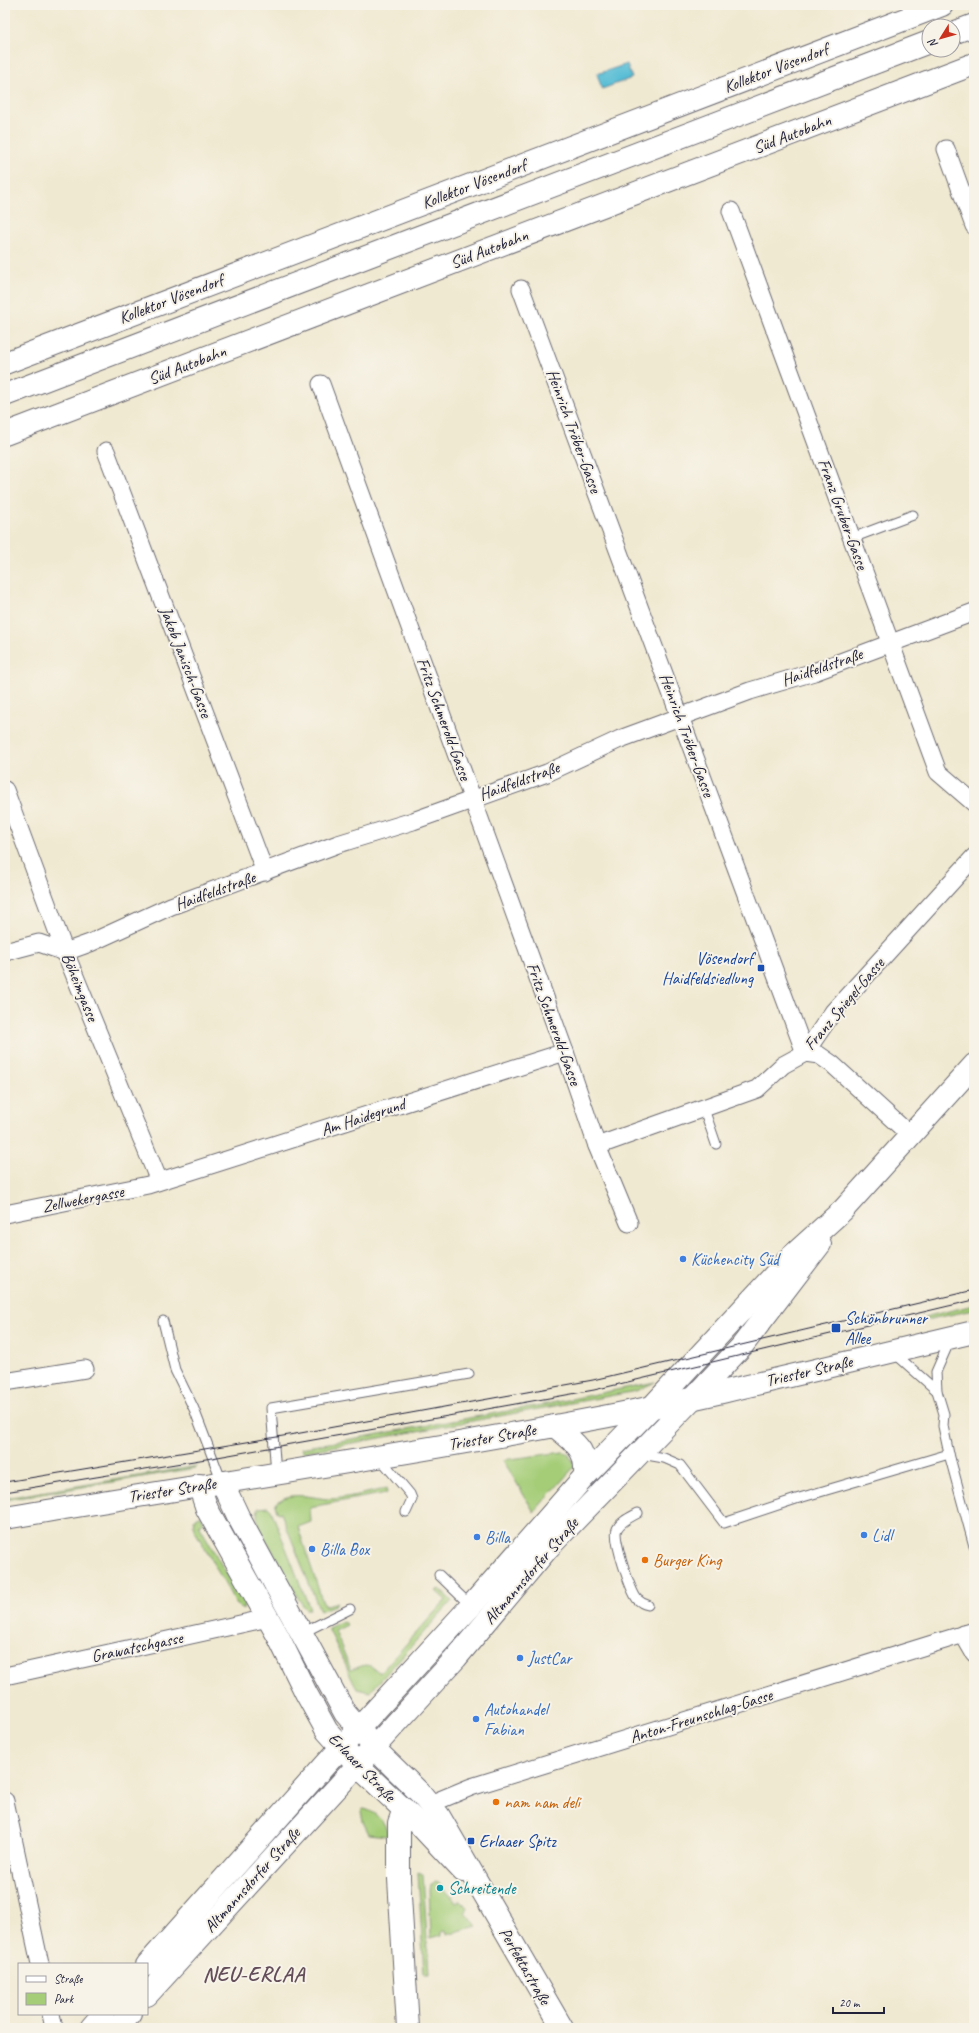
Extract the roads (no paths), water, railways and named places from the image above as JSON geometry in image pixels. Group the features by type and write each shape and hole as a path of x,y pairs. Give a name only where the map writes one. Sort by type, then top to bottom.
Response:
{"main road":[{"name":"Kollektor Vösendorf","path":"5,363 942,5"},
{"path":"961,30 974,25"},
{"path":"5,395 921,45"},
{"name":"Süd Autobahn","path":"5,434 974,64"},
{"path":"843,1210 974,1065"},
{"name":"Altmannsdorfer Straße","path":"148,1964 357,1747 456,1658 548,1548 742,1346 838,1222 843,1210"},
{"name":"Altmannsdorfer Straße","path":"148,1994 357,1747 471,1606 585,1476 651,1408 792,1256 843,1210"},
{"name":"Triester Straße","path":"5,1518 555,1426 651,1408 974,1332"},
{"path":"555,1426 575,1444 584,1456 586,1461 585,1476"},
{"name":"Erlaaer Straße","path":"222,1482 239,1518 302,1632 335,1698 357,1747 404,1809 399,1823 399,1879 408,2028"},
{"name":"Erlaaer Straße","path":"199,1485 207,1509 268,1618 327,1731 357,1747 430,1804"},
{"name":"Perfektastraße","path":"430,1804 457,1844 489,1904 562,2028"},
{"name":"Perfektastraße","path":"404,1809 468,1877 489,1904"},
{"path":"91,2028 102,2015"},
{"path":"117,2028 129,2015"}],"street":[{"path":"946,149 974,226"},
{"name":"Franz Gruber-Gasse","path":"732,211 938,772 974,803"},
{"name":"Heinrich Tröber-Gasse","path":"521,290 681,718 770,964 805,1053"},
{"name":"Fritz Schmerold-Gasse","path":"321,384 473,798 565,1052 597,1146 629,1223"},
{"name":"Jakob Janisch-Gasse","path":"106,451 265,872"},
{"name":"Haidfeldstraße","path":"65,952 103,938 172,906 338,844 413,821 473,798 547,773 620,739 681,718 750,691 814,672 974,612"},
{"name":"Böheimgasse","path":"5,790 65,952 159,1181"},
{"name":"Franz Spiegel-Gasse","path":"597,1146 757,1089 783,1065 805,1053 833,1012 974,857"},
{"path":"5,952 39,943 65,952"},
{"name":"Am Haidegrund","path":"159,1181 565,1052"},
{"path":"805,1053 819,1055 832,1064 910,1135"},
{"name":"Zellwekergasse","path":"5,1214 134,1189 159,1181"},
{"path":"5,1382 85,1369"},
{"name":"Grawatschgasse","path":"5,1676 268,1618"},
{"path":"968,1633 974,1653"},
{"name":"Anton-Freunschlag-Gasse","path":"430,1804 470,1787 968,1633"},
{"path":"5,1801 40,1963"},
{"path":"51,2015 54,2028"}],"lane":[{"path":"852,538 913,515"},
{"path":"704,1109 716,1144"},
{"path":"163,1321 175,1370 194,1409 222,1482"},
{"path":"951,1337 936,1372 937,1391 944,1414 943,1426 949,1454 974,1546"},
{"path":"893,1352 937,1391"},
{"path":"276,1473 271,1408 469,1374"},
{"path":"638,1454 664,1458 680,1465 724,1523 796,1499 949,1454"},
{"path":"378,1456 410,1494 412,1500 406,1512"},
{"path":"638,1513 620,1524 617,1529 615,1539 634,1593 640,1602 648,1605"},
{"path":"439,1576 471,1606"},
{"path":"302,1632 350,1609"}],"water":[{"path":"627,64 632,78 602,89 597,74"}],"tram line":[{"path":"5,1482 295,1434 593,1380 974,1290"},
{"path":"5,1492 212,1458 594,1390 974,1300"}],"place":[{"name":"Vösendorf Haidfeldsiedlung","path":"761,968"},
{"name":"Küchencity Süd","path":"683,1259"},
{"name":"Schönbrunner Allee","path":"836,1328"},
{"name":"Lidl","path":"864,1535"},
{"name":"Billa","path":"477,1537"},
{"name":"Billa Box","path":"312,1549"},
{"name":"Burger King","path":"645,1560"},
{"name":"JustCar","path":"520,1658"},
{"name":"Autohandel Fabian","path":"476,1719"},
{"name":"nam nam deli","path":"496,1802"},
{"name":"Erlaaer Spitz","path":"471,1841"},
{"name":"Schreitende","path":"440,1888"}],"district":[{"name":"NEU-ERLAA","path":"254,1974"}]}
